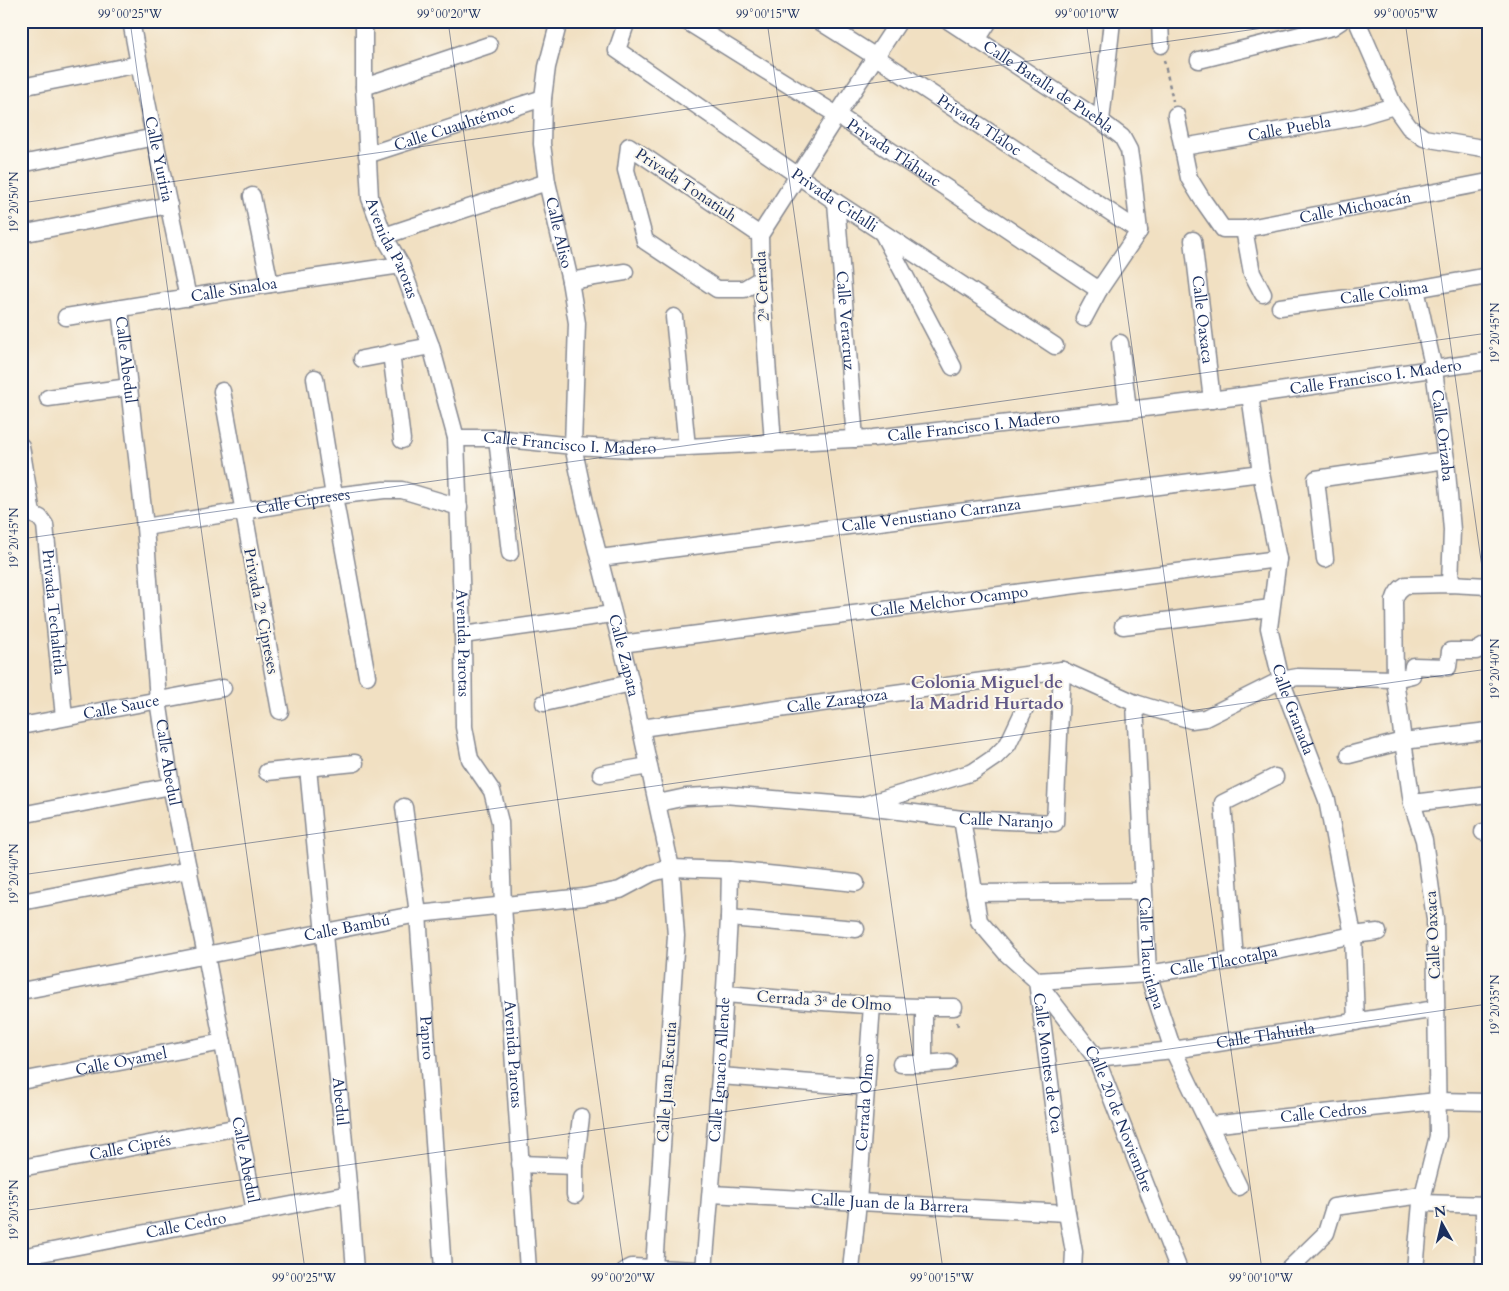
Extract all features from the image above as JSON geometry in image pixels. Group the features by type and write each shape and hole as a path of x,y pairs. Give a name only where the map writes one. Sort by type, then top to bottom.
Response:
{"street":[{"name":"Calle Yuriria","path":"131,21 188,298"},
{"name":"Avenida Parotas","path":"364,21 366,154 370,198 384,236 402,264 430,346 456,438 463,635 464,727 470,759 492,791 500,822 503,906 528,1270"},
{"name":"Calle Aliso","path":"559,21 547,67 543,98 542,144 547,182 570,281 577,323 573,446"},
{"name":"Privada Citlalli","path":"627,21 617,50 797,176 1055,346"},
{"name":"Privada Tláhuac","path":"686,21 837,114 1099,290"},
{"name":"Privada Tláloc","path":"819,21 1139,230"},
{"name":"2ª Cerrada","path":"773,443 761,279 760,235 899,21"},
{"name":"Calle Batalla de Puebla","path":"949,21 1101,121 1122,137 1129,150 1139,230"},
{"path":"977,40 989,21"},
{"path":"1101,121 1112,21"},
{"path":"1160,21 1161,45"},
{"path":"1199,60 1332,27 1341,21"},
{"path":"1357,21 1394,106 1409,128 1424,138 1488,149"},
{"path":"364,87 489,45"},
{"path":"21,87 139,64"},
{"name":"Calle Cuauhtémoc","path":"366,154 543,98"},
{"name":"Calle Puebla","path":"1183,147 1356,117 1394,106"},
{"path":"1176,114 1183,147"},
{"path":"21,164 155,137"},
{"name":"Privada Tonatiuh","path":"760,235 629,146 626,170 644,241 717,289 744,290 761,279"},
{"name":"Calle Michoacán","path":"1183,147 1189,178 1223,229 1244,229 1488,182"},
{"path":"384,236 547,182"},
{"path":"252,196 270,284"},
{"name":"Calle Veracruz","path":"836,202 855,439"},
{"path":"21,234 169,204"},
{"path":"1244,229 1252,274 1263,294"},
{"path":"1084,318 1099,290 1139,230"},
{"path":"882,233 953,367"},
{"name":"Calle Oaxaca","path":"1193,240 1212,400"},
{"name":"Calle Sinaloa","path":"66,318 402,264"},
{"path":"570,281 624,272"},
{"name":"Calle Colima","path":"1280,307 1416,289 1488,276"},
{"name":"Calle Orizaba","path":"1416,289 1434,370 1446,460 1452,530 1450,584"},
{"name":"Calle Abedul","path":"120,309 145,527 158,700 171,786 206,955 255,1211"},
{"path":"674,317 687,447"},
{"path":"1120,343 1128,410"},
{"path":"362,359 430,346"},
{"path":"391,353 402,440"},
{"name":"Calle Francisco I. Madero","path":"456,438 497,438 573,446 633,449 855,439 1212,400 1488,361"},
{"path":"315,378 334,496 367,676"},
{"path":"48,398 129,387"},
{"name":"Privada 2ª Cipreses","path":"222,391 242,511 280,711"},
{"name":"Calle Granada","path":"1250,395 1261,473 1278,559 1269,628 1281,680 1327,800 1352,935 1356,1022"},
{"path":"497,438 510,553"},
{"path":"21,446 27,515"},
{"name":"Calle Zapata","path":"573,446 612,614 631,683 671,868"},
{"path":"1325,559 1316,479 1446,460"},
{"name":"Calle Venustiano Carranza","path":"600,558 1261,473"},
{"name":"Calle Cipreses","path":"145,527 334,496 384,490 402,490 459,507"},
{"name":"Privada Techaltitla","path":"27,515 40,518 45,525 64,717"},
{"name":"Calle Melchor Ocampo","path":"620,644 1278,559"},
{"path":"1450,584 1488,586"},
{"name":"Calle Oaxaca","path":"1415,1270 1421,1199 1438,1136 1435,919 1424,840 1412,803 1395,680 1394,601 1400,588 1406,585 1450,584"},
{"path":"1123,626 1271,608"},
{"path":"463,635 612,614"},
{"path":"1062,670 1135,703 1191,720 1205,718 1281,680 1298,677 1395,680 1412,675 1413,666 1448,667 1450,651 1476,650 1488,644"},
{"name":"Calle Zaragoza","path":"641,728 1062,670"},
{"name":"Calle Naranjo","path":"658,803 686,797 724,795 859,806 962,819 1055,823 1062,670"},
{"path":"544,703 631,683"},
{"name":"Calle Sauce","path":"21,726 223,688"},
{"name":"Calle Tlacuitlapa","path":"1135,703 1148,974 1173,1050 1239,1187"},
{"path":"859,806 973,772 995,757 1008,744 1025,708"},
{"path":"1349,755 1403,741 1488,731"},
{"path":"267,772 355,763"},
{"path":"601,774 649,766"},
{"name":"Abedul","path":"308,768 355,1270"},
{"path":"1235,960 1223,803 1275,777"},
{"path":"21,815 171,786"},
{"path":"1412,803 1488,794"},
{"name":"Papiro","path":"404,807 418,914 443,1270"},
{"name":"Calle Montes de Oca","path":"962,819 979,921 1007,954 1037,981 1067,1213 1074,1252 1073,1270"},
{"name":"Calle Bambú","path":"21,991 418,914 584,897 620,890 652,873 671,868 730,870 856,883"},
{"name":"Calle Juan Escutia","path":"654,1267 676,936 671,868"},
{"path":"21,902 188,870"},
{"name":"Calle Ignacio Allende","path":"704,1270 720,1076 730,870"},
{"path":"974,892 1143,891"},
{"path":"729,918 856,929"},
{"name":"Calle Tlacotalpa","path":"1037,981 1148,974 1235,960 1352,935 1378,932"},
{"name":"Calle 20 de Noviembre","path":"1037,981 1096,1058 1179,1270"},
{"name":"Cerrada 3ª de Olmo","path":"724,994 872,1005 954,1007"},
{"name":"Cerrada Olmo","path":"851,1270 858,1202 872,1005"},
{"path":"924,1007 924,1064"},
{"name":"Calle Tlahuitla","path":"1096,1058 1173,1050 1436,1009"},
{"name":"Calle Oyamel","path":"21,1081 223,1042"},
{"path":"901,1064 948,1062"},
{"path":"720,1076 866,1087"},
{"path":"1437,1101 1488,1102"},
{"name":"Calle Cedros","path":"1210,1125 1437,1101"},
{"path":"575,1195 575,1166 581,1117"},
{"name":"Calle Ciprés","path":"21,1168 239,1127"},
{"path":"520,1164 575,1166"},
{"name":"Calle Cedro","path":"21,1257 349,1194"},
{"name":"Calle Juan de la Barrera","path":"711,1194 1067,1213"},
{"path":"1288,1270 1326,1233 1334,1207 1421,1199 1486,1205 1484,1270"},
{"path":"626,1270 632,1267 695,1270"}],"path":[{"path":"1161,45 1176,114"}],"district":[{"name":"Colonia Miguel de la Madrid Hurtado","path":"987,692"}]}
